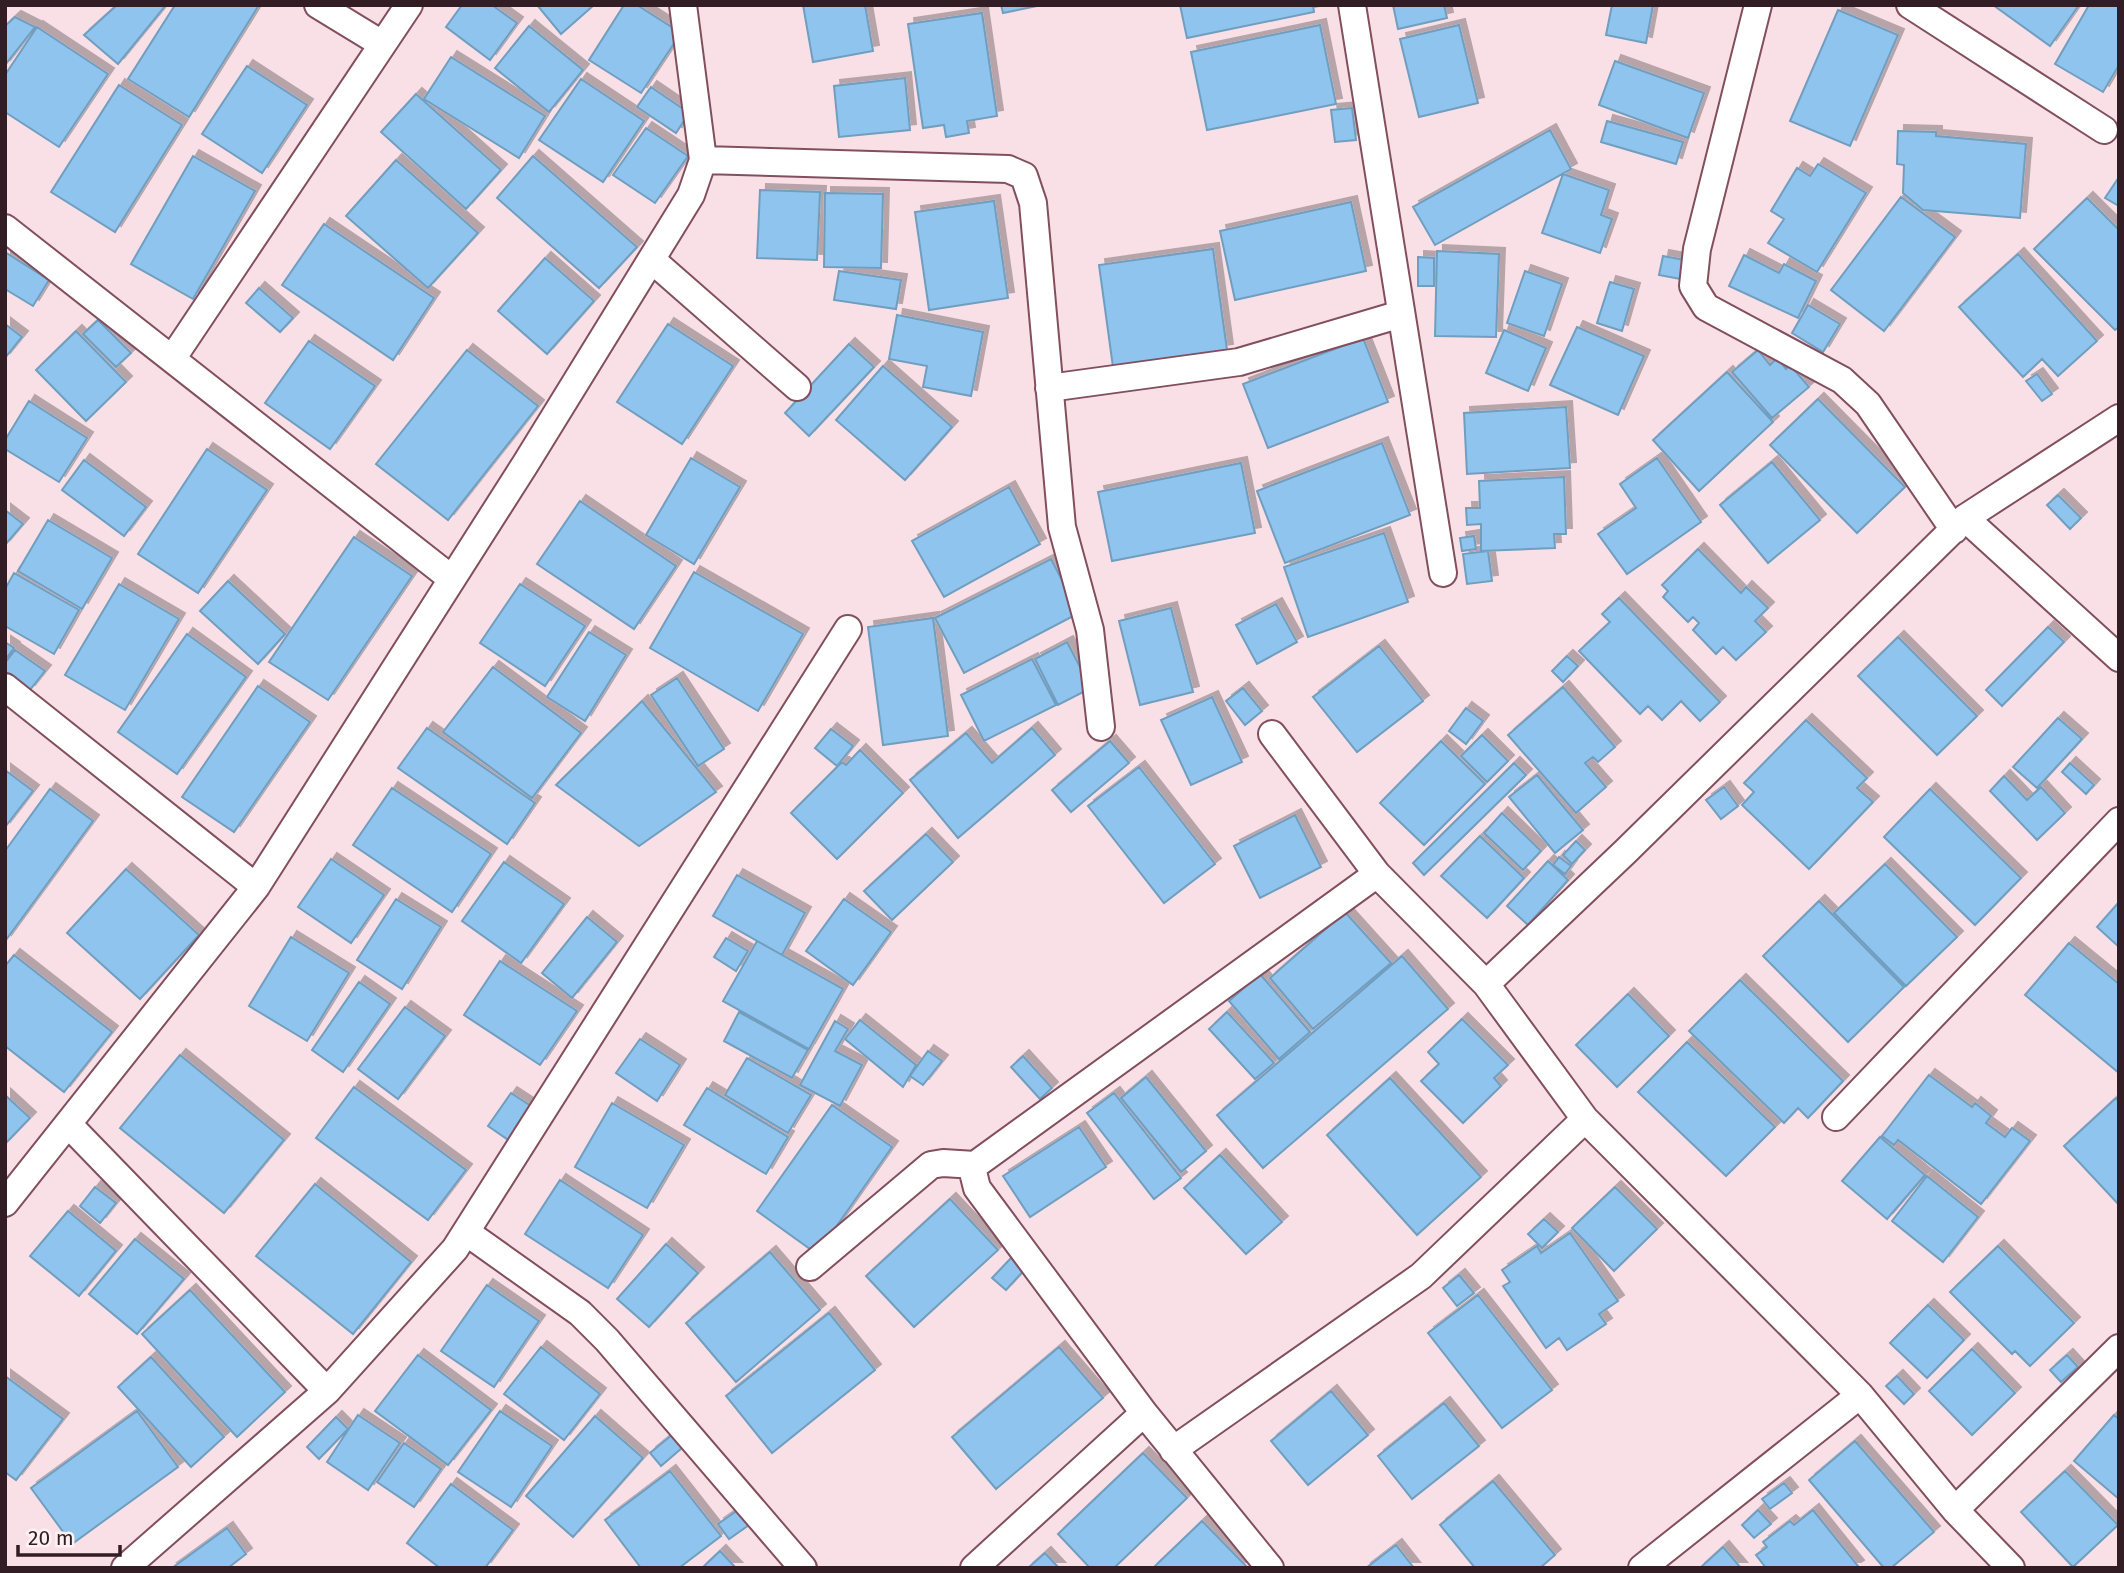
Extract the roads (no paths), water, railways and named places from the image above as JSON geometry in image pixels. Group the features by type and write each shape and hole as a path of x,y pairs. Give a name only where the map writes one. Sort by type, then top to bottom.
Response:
{"street":[{"path":"318,5 382,44"},
{"path":"172,359 409,5"},
{"path":"5,1203 256,887 691,195 703,160 683,5"},
{"path":"1352,5 1443,573"},
{"path":"1758,5 1697,249 1693,286 1706,307 1842,380 1868,404 1960,524 2119,658"},
{"path":"1910,5 2104,130"},
{"path":"703,160 1008,169 1024,176 1033,203 1062,527 1090,630 1101,727"},
{"path":"5,228 452,579"},
{"path":"652,260 797,387"},
{"path":"1049,388 1239,362 1401,314"},
{"path":"1486,984 1626,852 1960,524 2119,418"},
{"path":"125,1568 327,1391 455,1249 848,629"},
{"path":"5,687 256,887"},
{"path":"1272,734 1377,874 1486,984 1585,1119 1860,1395 1955,1510 2011,1568"},
{"path":"1836,1117 2119,821"},
{"path":"1270,1568 1144,1413 977,1188 973,1172 975,1165 1377,874"},
{"path":"1173,1450 1421,1276 1585,1119"},
{"path":"68,1124 327,1391"},
{"path":"810,1267 931,1165 975,1165"},
{"path":"466,1232 580,1313 607,1340 803,1568"},
{"path":"1955,1510 2119,1348"},
{"path":"1642,1568 1860,1395"},
{"path":"974,1568 1144,1413"}]}
